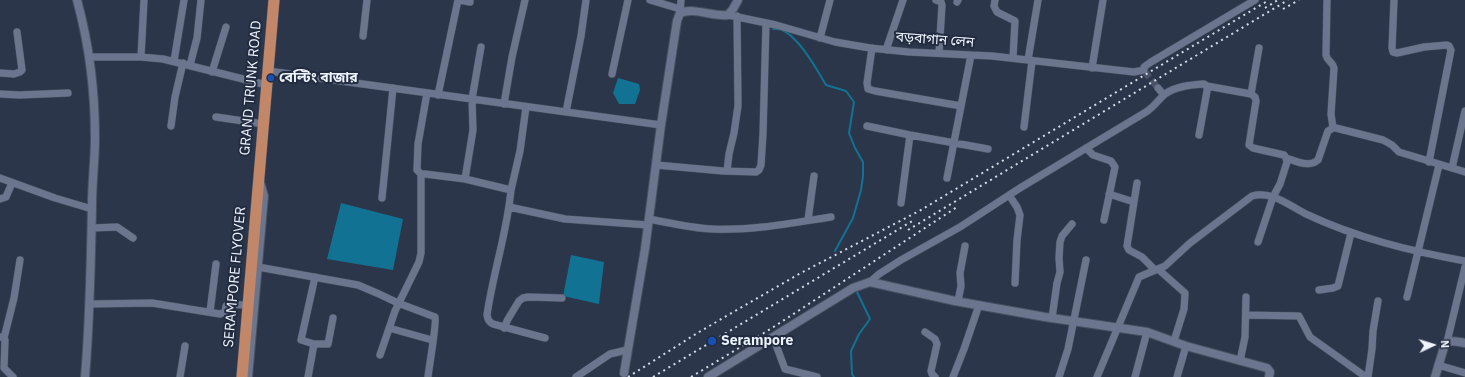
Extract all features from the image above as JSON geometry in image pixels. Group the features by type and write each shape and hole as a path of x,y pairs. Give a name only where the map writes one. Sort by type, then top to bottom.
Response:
{"main road":[{"name":"GRAND TRUNK ROAD","path":"259,180 274,0"},
{"name":"SERAMPORE FLYOVER","path":"242,377 259,180"}],"street":[{"path":"77,0 84,25 89,57 95,138 89,334 85,377"},
{"path":"140,57 144,0"},
{"path":"174,61 184,0"},
{"path":"190,65 197,38 201,0"},
{"path":"363,36 367,0"},
{"path":"438,95 458,0 470,2"},
{"path":"504,104 513,52 525,0"},
{"path":"566,112 581,36 586,0"},
{"path":"612,74 628,0"},
{"path":"650,0 680,11 720,15 728,15 738,0"},
{"path":"624,373 681,0"},
{"path":"820,38 830,0"},
{"path":"886,50 903,0"},
{"path":"936,0 942,4 939,53"},
{"path":"995,0 994,6 997,12 1015,21 1013,58"},
{"path":"1024,128 1030,60 1038,0"},
{"path":"1092,68 1104,0"},
{"name":"বড়বাগান লেন","path":"728,15 766,22 820,38 886,50 1013,58 1134,72 1144,71 1144,67 1151,62 1255,0"},
{"path":"1328,0 1326,55 1334,67 1331,114 1333,128"},
{"path":"1394,0 1392,33 1393,52 1396,53 1424,47 1447,46 1449,46 1451,50 1429,162"},
{"path":"727,171 738,106 737,16"},
{"path":"656,165 756,172 760,168 764,134 766,22"},
{"path":"212,72 226,27"},
{"path":"0,73 17,73 22,70 17,32"},
{"path":"465,179 473,130 472,100 481,47"},
{"path":"872,48 867,83 868,89 961,106"},
{"path":"1251,94 1259,48"},
{"path":"947,178 971,55"},
{"path":"89,57 140,57 174,61 267,85"},
{"path":"170,126 183,63"},
{"path":"268,71 661,125"},
{"path":"708,377 853,288 870,282 879,274 901,260 960,227 1152,107 1171,90 1183,86 1204,84 1207,86 1255,96 1256,101 1249,145 1253,148 1284,156 1305,164 1315,163 1318,160 1328,131 1333,128 1383,140 1400,152 1465,172"},
{"path":"1199,135 1207,86"},
{"path":"382,198 393,88"},
{"path":"1158,88 1164,95"},
{"path":"0,94 19,95 68,93"},
{"path":"427,93 416,167 418,172 421,174 465,179 511,190"},
{"path":"526,107 520,151 511,190 500,256 491,288 487,315 489,323 545,338"},
{"path":"1452,168 1465,111"},
{"path":"216,117 264,124"},
{"path":"867,126 988,149"},
{"path":"901,203 910,135"},
{"path":"1086,148 1093,155 1111,161 1114,164 1104,220"},
{"path":"1258,242 1273,197 1280,184 1287,162 1286,158"},
{"path":"1407,297 1440,165"},
{"path":"238,377 255,176 260,167"},
{"path":"380,355 398,303 419,262 421,253 421,174"},
{"path":"808,220 814,176"},
{"path":"0,178 55,198 92,209"},
{"path":"248,377 264,196 259,180"},
{"path":"0,199 6,197 12,183"},
{"path":"1137,183 1128,248 1142,257 1183,291 1185,296 1184,309 1174,341"},
{"path":"1109,194 1134,202"},
{"path":"1097,377 1138,278 1165,266 1190,242 1252,196 1262,194 1273,197 1312,216 1351,232 1418,252 1465,261"},
{"path":"1009,195 1017,207 1020,215 1016,240 1015,283"},
{"path":"509,207 565,219 648,222 712,229 755,228 831,217"},
{"path":"1052,318 1060,272 1060,242 1062,236 1072,224"},
{"path":"92,228 118,228 133,238"},
{"path":"1319,290 1338,286 1351,232"},
{"path":"958,302 961,286 960,273 965,246"},
{"path":"12,377 2,372 2,338 14,298 20,260"},
{"path":"1059,377 1068,349 1086,260"},
{"path":"210,312 216,264"},
{"path":"258,267 358,285 398,303 435,317 436,321 432,340 428,377"},
{"path":"1435,377 1444,346 1447,342 1465,267"},
{"path":"315,277 301,338 302,341 314,344 328,344 333,318"},
{"path":"870,282 958,302 1147,332 1186,346 1267,368 1270,372 1269,377"},
{"path":"1240,361 1245,337 1246,297"},
{"path":"504,328 510,315 523,298 562,298"},
{"path":"1246,315 1299,316 1310,337 1367,377 1378,301"},
{"path":"90,304 152,304 220,314 225,312 226,306 230,304 243,305"},
{"path":"953,377 979,305"},
{"path":"389,328 432,340"},
{"path":"925,332 936,339 937,344 931,371 936,377"},
{"path":"1135,377 1147,332"},
{"path":"773,337 785,369 818,377"},
{"path":"1447,342 1456,341 1465,343"},
{"path":"308,377 314,344"},
{"path":"180,377 185,346"},
{"path":"1177,377 1186,346"},
{"path":"576,377 610,354 627,350"},
{"path":"1438,365 1465,373"}],"water":[{"path":"618,78 639,84 640,90 635,104 619,104 613,93"},
{"path":"341,203 403,219 393,270 327,259"},
{"path":"571,255 604,262 599,304 563,296"}],"waterway":[{"path":"773,29 782,30 795,39 807,54 826,85 846,91 854,102 849,133 863,162 863,176 861,190 853,218 835,251"},
{"path":"854,377 852,374 851,351 859,334 870,319 857,292"}],"tunnel":[{"path":"1145,72 1158,88"}],"railway":[{"path":"628,377 699,332 799,274 921,210 1269,0"},
{"path":"1265,8 1278,0"},
{"path":"908,230 1288,0"},
{"path":"1283,9 1299,0"},
{"path":"691,377 772,328 957,207"},
{"path":"653,377 914,220"}],"place":[{"name":"বেল্টিং বাজার","path":"271,78"},
{"name":"Serampore","path":"712,341"}]}
